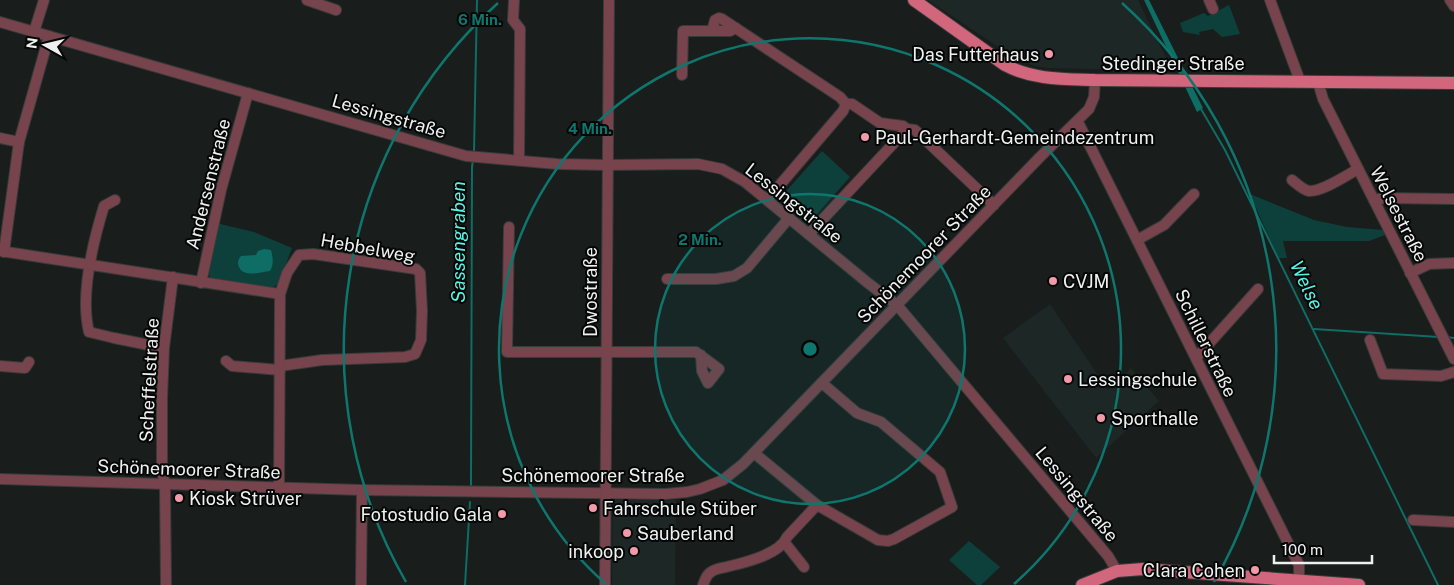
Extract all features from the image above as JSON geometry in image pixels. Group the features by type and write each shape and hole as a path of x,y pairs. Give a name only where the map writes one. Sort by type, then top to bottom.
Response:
{"main road":[{"name":"Stedinger Straße","path":"914,0 983,50 1016,71 1044,78 1454,83"},
{"path":"1085,584 1116,571 1143,569 1359,585"}],"street":[{"path":"34,32 44,0"},
{"path":"514,0 513,20 520,29 519,160"},
{"name":"Dwostraße","path":"605,585 609,0"},
{"path":"1270,0 1300,81"},
{"path":"1450,0 1454,6"},
{"path":"311,1 336,10"},
{"path":"682,75 683,30 712,31 714,20 719,18 832,92 846,104 852,104 880,123 903,126 907,129 915,130 994,205"},
{"name":"Lessingstraße","path":"0,22 466,156 557,164 698,164 722,169 745,182 897,305 1108,556 1116,571"},
{"path":"49,36 20,142 2,251 280,294 279,488"},
{"name":"Schönemoorer Straße","path":"0,479 279,488 605,494 675,493 700,489 723,480 743,464 1089,109 1094,97 1094,80"},
{"name":"Welsestraße","path":"1318,82 1324,99 1358,169 1454,359"},
{"name":"Andersenstraße","path":"201,283 221,190 248,93"},
{"path":"767,200 843,111 846,104"},
{"name":"Schillerstraße","path":"1076,122 1080,126 1299,565 1300,580"},
{"path":"809,234 907,129"},
{"path":"0,138 20,142"},
{"path":"1292,180 1308,191 1318,190 1358,169"},
{"path":"1137,240 1164,225 1194,194"},
{"path":"1374,200 1384,198 1454,199"},
{"path":"115,200 104,206 90,264 87,299 89,332 164,348"},
{"path":"667,279 716,279 734,276 747,268 789,218"},
{"path":"509,227 508,352 696,352 701,355"},
{"name":"Hebbelweg","path":"280,294 287,273 299,255 313,254 416,269 420,273 422,311 421,340 415,354 405,357 322,360 280,368"},
{"path":"1410,273 1429,264 1454,263"},
{"name":"Scheffelstraße","path":"166,585 165,485 162,471 162,399 164,348 173,277"},
{"path":"1196,358 1258,289"},
{"path":"1370,340 1383,374 1441,376 1454,372"},
{"path":"226,361 232,366 280,368"},
{"path":"0,366 25,368 29,362"},
{"path":"754,453 818,505 878,540 894,540 952,507 940,472 881,422 857,413 822,383"},
{"path":"361,585 362,490"},
{"path":"703,585 706,576 712,570 742,563 770,553 785,543 787,536 818,505"},
{"path":"1413,520 1454,522"},
{"path":"785,543 804,567"}],"shaded area":[{"path":"928,0 1138,0 1169,64 1169,71 1034,66 1010,55"},
{"path":"1144,0 1149,0 1203,108 1197,112"},
{"path":"1229,5 1240,34 1222,37 1213,29 1199,32 1200,35 1183,32 1180,23 1204,13 1208,16"},
{"path":"822,151 850,177 809,223 781,197"},
{"path":"1250,194 1314,220 1347,227 1383,230 1385,235 1369,241 1283,241 1287,258 1278,258"},
{"path":"216,223 254,232 292,248 279,283 271,289 211,279 208,260"},
{"path":"264,249 271,250 273,261 270,271 253,274 241,270 238,262 241,256 256,255 258,251"},
{"name":"Lessingschule","path":"1050,304 1108,390 1131,368 1159,401 1096,458 1003,338"},
{"path":"613,500 676,500 675,585 612,585"},
{"path":"969,541 1000,567 981,585 977,585 949,560"}],"waterway":[{"name":"Sassengraben","path":"474,152 477,0"},
{"name":"Welse","path":"1201,109 1225,150 1438,585"},
{"name":"Sassengraben","path":"471,485 473,160"},
{"path":"1314,329 1439,337"},
{"path":"1446,337 1454,338"},
{"name":"Sassengraben","path":"465,585 470,502"}],"place":[{"name":"Das Futterhaus","path":"1049,54"},
{"name":"Paul-Gerhardt-Gemeindezentrum","path":"865,137"},
{"name":"CVJM","path":"1053,281"},
{"name":"Lessingschule","path":"1068,379"},
{"name":"Sporthalle","path":"1101,418"},
{"name":"Kiosk Strüver","path":"179,498"},
{"name":"Fahrschule Stüber","path":"593,508"},
{"name":"Fotostudio Gala","path":"502,514"},
{"name":"Sauberland","path":"627,533"},
{"name":"inkoop","path":"634,551"},
{"name":"Clara Cohen","path":"1255,570"}]}
